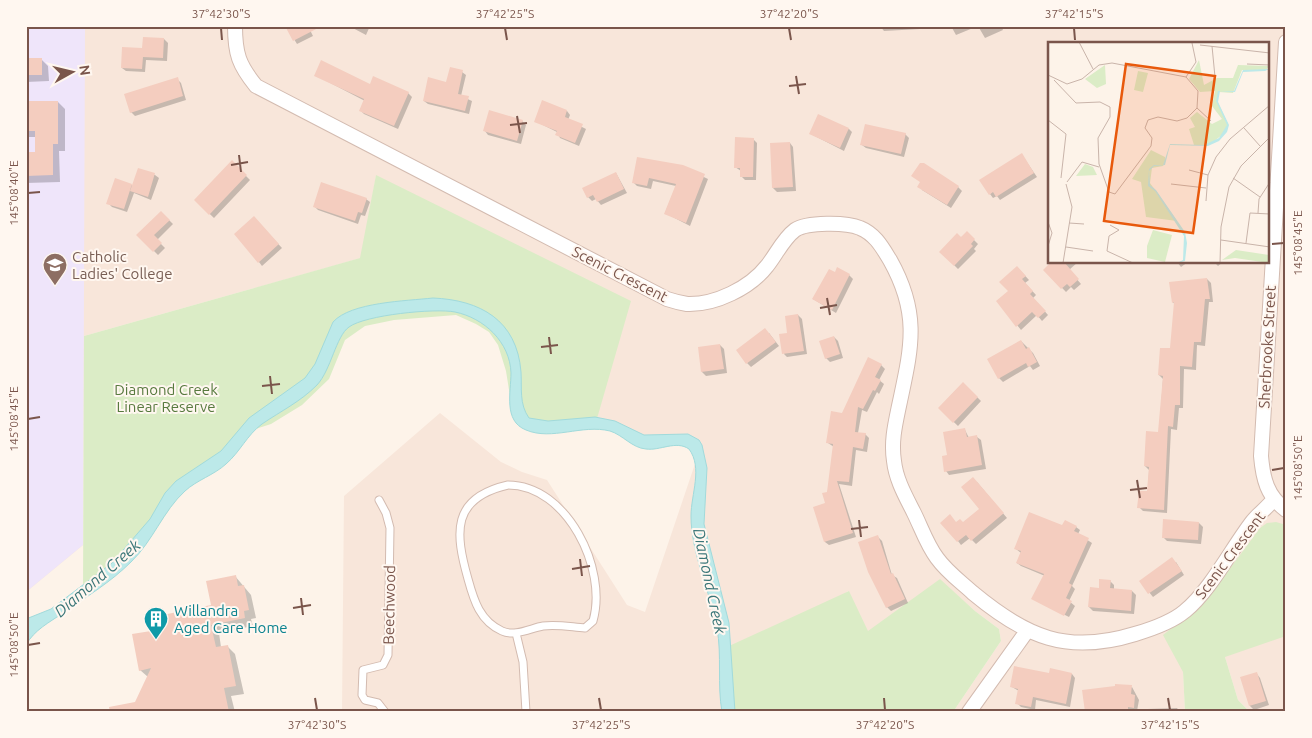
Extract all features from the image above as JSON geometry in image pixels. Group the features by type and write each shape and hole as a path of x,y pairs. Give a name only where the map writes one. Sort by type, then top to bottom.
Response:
{"street":[{"name":"Scenic Crescent","path":"235,26 236,54 244,71 256,86 667,299 687,304 710,301 735,292 766,268 796,230 807,226 823,224 860,228 879,240 905,292 912,316 910,352 893,438 894,462 898,479 936,557 954,577 985,603 1027,631 1052,640 1096,644 1147,631 1169,621 1185,611 1198,598 1254,519 1273,500 1286,510"},
{"name":"Sherbrooke Street","path":"1273,500 1266,485 1261,456 1286,42"},
{"path":"969,712 1027,631"}],"lane":[{"path":"508,485 532,488 559,508 572,525 590,561 597,593 593,621 585,628 545,626 516,633 504,632 481,614 475,604 460,555 459,540 461,518 474,501 494,488 508,485"},
{"name":"Beechwood","path":"379,500 386,513 390,528 388,656 383,665 363,670 362,695 365,700 378,703 385,712"},
{"path":"516,633 524,670 526,712"}],"shaded area":[{"path":"26,26 1286,26 1286,712 1250,712 1238,700 1225,657 1183,672 1185,712 953,712 1001,641 999,629 940,580 868,632 848,591 731,712 342,712 344,496 440,413 501,462 522,472 547,480 627,605 645,612 698,455 697,442 641,436 596,422 376,176 361,258 84,336 83,545 26,592"},
{"name":"Catholic Ladies' College","path":"26,26 85,26 83,545 26,592"}],"green space":[{"name":"Diamond Creek Linear Reserve","path":"376,175 631,301 596,422 551,430 513,415 506,371 498,345 489,332 456,315 394,320 365,326 345,340 329,379 302,405 271,424 249,431 189,480 158,526 83,593 84,336 360,258"},
{"path":"1276,522 1286,525 1286,636 1225,657 1238,700 1250,712 1185,712 1183,672 1163,635 1205,598 1260,528 1267,523"},
{"path":"940,579 975,611 999,629 1001,641 953,712 728,712 729,646 849,591 868,631"}],"water":[{"name":"Diamond Creek","path":"433,298 466,303 493,316 504,326 518,354 522,402 529,418 548,421 595,417 615,421 644,435 688,434 699,440 702,445 707,468 704,524 729,623 735,712 722,712 717,628 697,558 692,530 691,508 696,473 693,456 689,449 679,445 651,449 641,448 615,433 599,429 546,434 526,430 519,426 511,413 511,373 506,351 500,342 493,333 476,320 466,315 445,311 384,316 349,327 340,338 322,379 311,391 262,424 221,468 185,491 170,508 146,545 131,562 107,583 43,627 33,635 26,645 26,619 51,609 112,563 150,519 165,493 176,481 221,451 249,418 305,378 315,364 333,322 341,315 365,306"}],"building":[{"path":"285,26 322,26 293,41"},
{"path":"143,37 164,38 163,58 143,57 142,69 121,68 122,47 142,48"},
{"path":"26,58 42,58 42,75 26,75"},
{"path":"321,60 370,84 373,76 409,92 394,126 359,111 364,99 314,76"},
{"path":"450,67 463,70 458,94 469,96 465,111 423,101 428,77 446,82"},
{"path":"178,77 183,96 130,113 124,94"},
{"path":"542,100 567,110 565,117 583,124 575,143 555,135 557,131 534,122"},
{"path":"26,101 58,101 58,144 53,144 53,175 26,176 26,152 35,152 35,131 26,131"},
{"path":"489,110 523,120 517,141 483,131"},
{"path":"818,114 849,128 840,148 809,134"},
{"path":"865,124 906,133 901,154 860,145"},
{"path":"735,137 754,138 753,177 740,177 740,168 734,168"},
{"path":"790,142 793,187 772,188 770,143"},
{"path":"1022,153 1034,173 996,197 993,192 989,195 979,180"},
{"path":"637,157 683,165 705,174 686,223 664,214 676,184 649,178 647,186 632,183"},
{"path":"232,160 247,175 209,215 194,200"},
{"path":"920,163 924,163 959,186 947,205 917,187 920,182 911,176"},
{"path":"138,168 155,173 148,197 130,191"},
{"path":"616,172 624,189 597,202 593,195 587,198 582,188"},
{"path":"115,178 132,184 124,209 106,204"},
{"path":"321,182 367,198 362,213 358,212 355,221 313,207"},
{"path":"161,211 170,220 154,235 162,243 153,252 136,235"},
{"path":"254,216 279,244 258,263 234,234"},
{"path":"967,231 975,239 971,244 973,246 954,266 939,252 957,233 961,237"},
{"path":"1049,264 1066,264 1079,279 1070,287 1067,284 1061,289 1043,270"},
{"path":"1017,266 1026,276 1022,279 1033,291 1030,294 1046,311 1038,318 1032,312 1016,327 996,301 1008,291 999,282"},
{"path":"837,267 850,274 832,310 812,299 829,269 835,272"},
{"path":"1207,278 1210,299 1205,299 1201,342 1194,342 1192,367 1180,366 1180,405 1175,405 1173,427 1168,426 1164,510 1137,508 1139,491 1147,491 1149,467 1144,466 1146,431 1158,432 1163,376 1158,375 1160,348 1170,348 1174,302 1172,303 1169,282"},
{"path":"798,314 804,351 782,354 779,334 787,333 785,316"},
{"path":"765,328 776,342 746,364 736,350"},
{"path":"834,336 840,354 825,359 819,341"},
{"path":"1021,340 1026,349 1029,347 1037,362 1028,367 1026,363 998,379 987,359"},
{"path":"720,344 724,369 701,372 698,347"},
{"path":"868,357 882,364 875,377 881,380 875,391 873,390 863,409 858,407 855,432 866,433 863,449 853,447 849,482 837,481 853,533 824,542 813,507 825,503 822,493 827,492 833,444 826,443 831,411 842,413"},
{"path":"963,382 978,397 953,423 938,408"},
{"path":"965,428 967,437 977,435 982,465 944,472 942,456 947,455 943,432"},
{"path":"973,477 1004,513 971,541 966,535 957,542 940,523 950,514 956,522 960,519 963,522 979,509 961,487"},
{"path":"1029,512 1062,525 1065,520 1077,526 1074,531 1089,538 1069,583 1072,585 1066,598 1072,601 1064,616 1031,599 1044,574 1016,563 1021,551 1014,549"},
{"path":"1163,519 1199,522 1198,540 1162,538"},
{"path":"878,535 891,574 893,573 905,599 886,608 868,572 858,542"},
{"path":"1172,557 1182,571 1148,594 1139,581"},
{"name":"Willandra Aged Care Home","path":"236,575 238,586 244,585 249,610 244,611 245,618 211,625 216,647 228,645 236,686 224,688 229,712 110,712 109,707 135,702 151,668 139,671 132,634 151,631 148,618 211,605 206,581"},
{"path":"1099,579 1111,580 1110,588 1132,590 1131,611 1088,607 1090,587 1099,588"},
{"path":"1014,666 1049,673 1050,668 1072,673 1066,704 1033,697 1031,707 1015,704 1018,689 1010,687"},
{"path":"1257,672 1266,701 1249,706 1240,677"},
{"path":"1115,684 1132,685 1131,694 1135,695 1134,708 1128,707 1128,712 1085,712 1082,690 1115,686"}],"place":[{"name":"Catholic Ladies' College","path":"55,286"},
{"name":"Willandra Aged Care Home","path":"156,640"}]}
